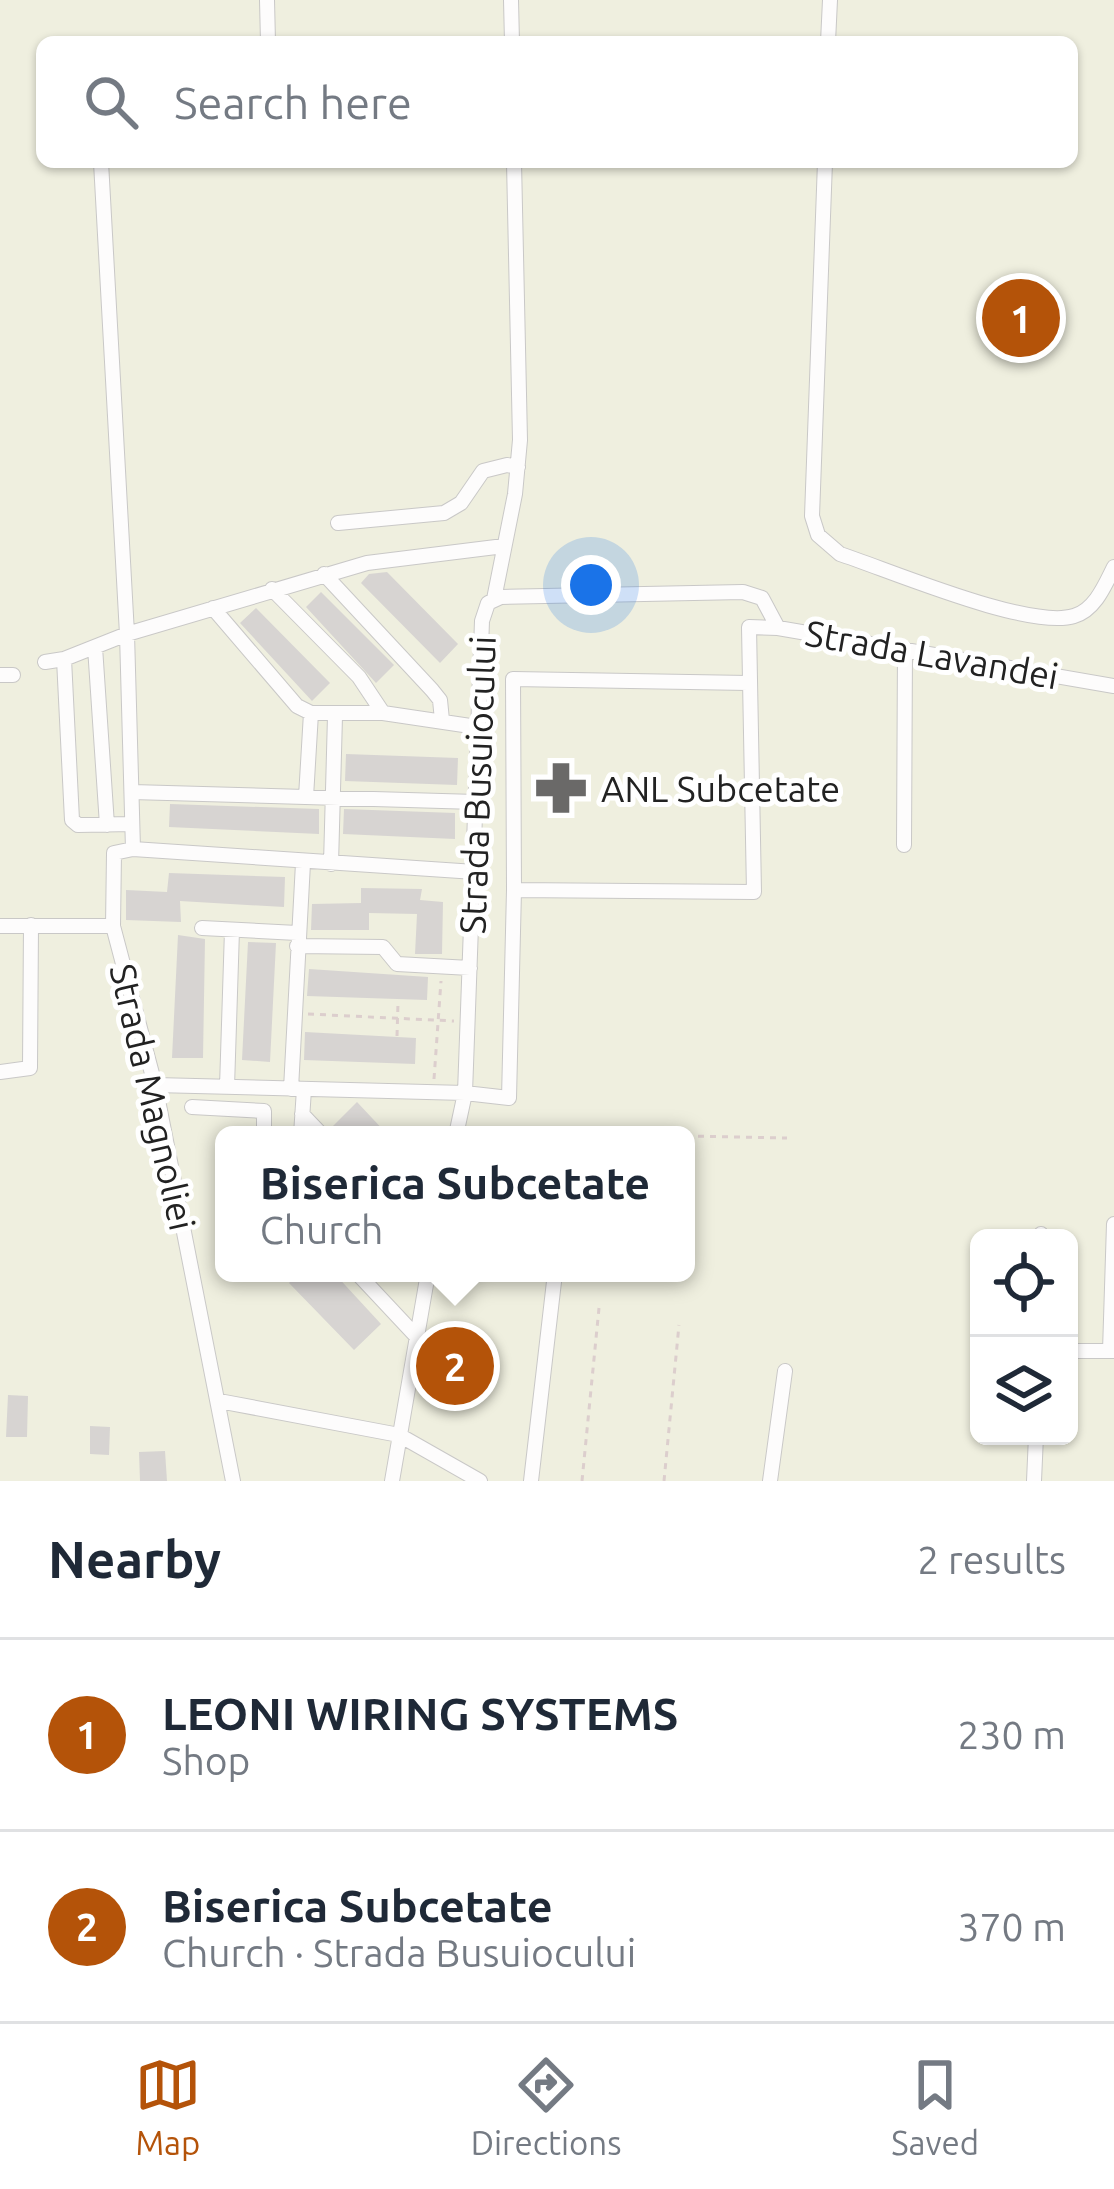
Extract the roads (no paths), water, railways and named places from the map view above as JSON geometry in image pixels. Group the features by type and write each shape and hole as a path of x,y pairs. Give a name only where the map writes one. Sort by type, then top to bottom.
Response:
{"street":[{"path":"267,0 268,36"},
{"path":"511,0 512,36"},
{"path":"828,36 830,0"},
{"path":"101,168 127,634 133,849 475,872"},
{"path":"494,599 518,467 514,168"},
{"path":"825,168 812,516 818,535 840,554 1011,611 1055,619 1078,616 1094,603 1114,567"},
{"path":"338,523 444,513 461,503 483,472 518,467"},
{"path":"45,662 367,562 504,546"},
{"path":"324,574 432,690 440,700 442,720"},
{"path":"272,589 358,676 383,713"},
{"name":"Strada Busuiocului","path":"458,1126 465,1093 477,727 482,621 488,603 494,599 743,592 762,598 778,628"},
{"path":"213,608 297,706 310,713 383,713 477,727"},
{"name":"Strada Lavandei","path":"748,683 749,627 778,628 1114,686"},
{"path":"95,647 106,825"},
{"path":"904,649 904,845"},
{"path":"64,659 71,820 78,825 132,824"},
{"path":"155,1085 509,1098 513,679 748,683 754,892 514,890"},
{"path":"306,797 310,713"},
{"path":"331,864 335,716"},
{"path":"132,792 476,802"},
{"name":"Strada Magnoliei","path":"133,849 114,853 113,926 155,1085 232,1481"},
{"path":"301,1126 294,1013 303,862"},
{"path":"0,926 113,926"},
{"path":"0,1072 30,1068 31,926"},
{"path":"202,928 383,947 397,964 470,968"},
{"path":"227,1087 232,930"},
{"path":"192,1107 264,1111 264,1126"},
{"path":"302,1114 313,1126"},
{"path":"1078,1351 1112,1352 1114,1225"},
{"path":"365,1282 416,1336"},
{"path":"392,1481 426,1282"},
{"path":"531,1481 554,1282"},
{"path":"770,1481 784,1371"},
{"path":"219,1401 398,1435 479,1481"},
{"path":"1034,1481 1036,1445"}],"place":[{"name":"LEONI WIRING SYSTEMS","path":"1021,318"},
{"name":"ANL Subcetate","path":"561,788"},
{"name":"Biserica Subcetate","path":"455,1366"}]}
